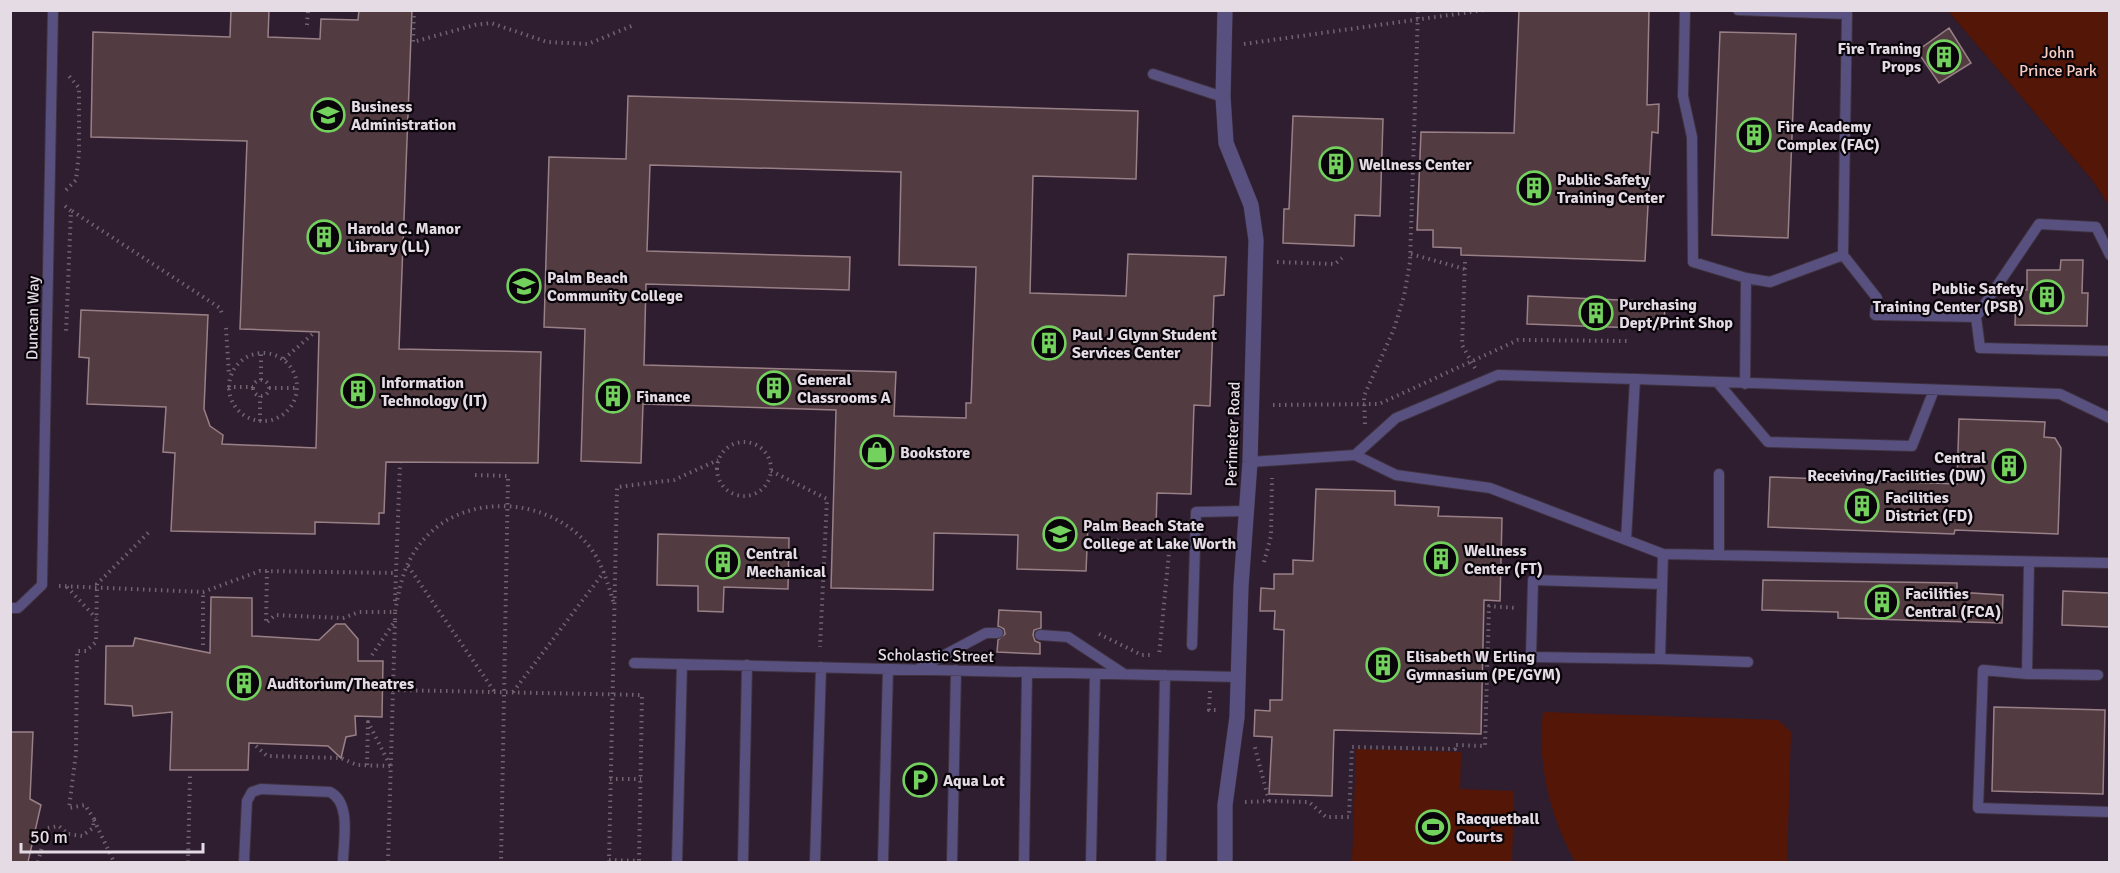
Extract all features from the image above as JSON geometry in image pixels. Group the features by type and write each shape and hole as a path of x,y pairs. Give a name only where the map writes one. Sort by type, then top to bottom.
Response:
{"street":[{"name":"Perimeter Road","path":"1225,862 1225,804 1237,717 1250,462 1256,240 1251,205 1226,142 1223,96 1226,10"}],"lane":[{"name":"Duncan Way","path":"10,608 18,608 42,585 53,10"},
{"path":"1685,10 1683,96 1692,137 1693,262 1746,278 1770,282 1843,255"},
{"path":"1738,10 1847,14 1843,255 1877,298 1875,315 1976,316"},
{"path":"1153,74 1223,96"},
{"path":"2109,255 2096,227 2039,224 1976,316 1980,348 2109,351"},
{"path":"1745,384 1746,278"},
{"path":"1355,455 1396,418 1498,375 2060,394 2109,418"},
{"path":"1626,540 1635,380"},
{"path":"1718,383 1768,442 1912,446 1934,390"},
{"path":"1250,462 1355,455 1396,475 1490,488 1663,554 2109,563"},
{"path":"1719,474 1719,555"},
{"path":"1192,645 1196,512 1246,512"},
{"path":"1660,659 1663,554"},
{"path":"2026,674 2030,561"},
{"path":"1662,584 1533,580 1531,657 1748,662"},
{"path":"917,669 986,633 998,633"},
{"path":"1040,635 1068,637 1124,674"},
{"name":"Scholastic Street","path":"634,663 1238,677"},
{"path":"677,862 682,664"},
{"path":"743,862 747,665"},
{"path":"815,862 821,667"},
{"path":"883,862 888,669"},
{"path":"952,862 956,670"},
{"path":"2098,675 2026,674 1983,670 1978,808 2109,812"},
{"path":"1024,862 1027,672"},
{"path":"1091,862 1095,674"},
{"path":"1161,862 1165,675"},
{"path":"244,862 247,801 252,792 261,789 330,792 336,795 343,808 343,862"}],"path":[{"path":"307,25 308,10"},
{"path":"414,10 413,42 475,25 491,23 547,42 588,44 634,26"},
{"path":"1366,445 1364,396 1394,329 1404,296 1411,254 1418,10"},
{"path":"1244,44 1485,10"},
{"path":"71,211 220,308 223,316"},
{"path":"1411,254 1465,269"},
{"path":"1277,262 1335,264 1342,258"},
{"path":"1465,262 1462,345 1484,381"},
{"path":"226,328 228,387 236,409 243,416 260,422 272,420 289,410 297,388 295,374 284,359 261,352 242,359 229,379"},
{"path":"284,359 316,332"},
{"path":"1273,405 1378,404 1518,339 1627,341"},
{"path":"261,352 261,380"},
{"path":"260,396 256,394 253,387 255,382 261,380 267,383 269,388"},
{"path":"228,387 253,387"},
{"path":"269,388 297,388"},
{"path":"260,396 267,393 269,388"},
{"path":"260,396 260,422"},
{"path":"736,442 754,443 767,454 771,471 764,488 756,493 738,495 722,486 716,469 718,460 728,446 736,442"},
{"path":"392,690 513,692 612,694 642,695 639,862 609,861 610,779 612,694 614,604 617,487 674,480 718,460"},
{"path":"1263,566 1271,537 1273,460"},
{"path":"388,862 400,463"},
{"path":"771,471 827,499 820,647"},
{"path":"476,475 508,476 501,862"},
{"path":"395,612 408,566 418,545 450,520 474,509 508,505 538,512 565,524 589,546 604,572 614,604"},
{"path":"114,862 85,805 69,808 76,753 77,651 86,651 96,642 97,587 108,570 148,532"},
{"path":"1093,540 1170,542 1159,656"},
{"path":"408,566 494,692"},
{"path":"50,585 203,592 260,571 396,573"},
{"path":"267,571 266,623 275,615 343,618 359,612 395,612"},
{"path":"513,692 604,572"},
{"path":"66,586 96,618"},
{"path":"203,592 203,645"},
{"path":"1241,802 1309,802 1326,817 1349,818 1352,747 1455,749 1455,745 1485,746 1489,606 1532,609"},
{"path":"372,655 394,621"},
{"path":"1089,630 1142,655 1170,656"},
{"path":"367,765 368,722 390,766"},
{"path":"1252,739 1269,801"},
{"path":"256,746 267,756 341,758 357,765 390,766"},
{"path":"188,862 190,774"},
{"path":"610,779 641,780"},
{"path":"38,862 47,828 59,826 68,834 82,836 90,833 94,819"}],"shaded area":[{"name":"Palm Beach State College at Lake Worth","path":"10,11 1948,11 2093,181 2109,206 2109,862 11,862"}],"green space":[{"name":"John Prince Park","path":"1948,11 2109,11 2109,206 2093,181"},
{"path":"1543,712 1778,720 1791,732 1787,862 1575,862 1552,808 1547,790 1542,752"},
{"name":"Racquetball Courts","path":"1356,749 1461,752 1460,789 1514,791 1512,862 1352,862"}],"building":[{"path":"231,10 269,10 268,37 320,39 321,19 358,20 359,10 412,10 399,349 541,352 538,463 386,462 384,513 379,513 379,524 315,522 315,534 171,531 175,453 163,452 166,407 87,404 89,358 79,357 81,310 208,315 204,409 210,426 223,435 222,444 316,448 319,332 240,329 247,141 91,137 93,32 230,37"},
{"path":"1519,10 1649,10 1647,105 1659,104 1658,133 1652,132 1645,261 1461,255 1461,248 1433,247 1433,230 1417,230 1421,132 1514,133"},
{"name":"Fire Traning Props","path":"1949,28 1971,63 1939,83 1917,51"},
{"name":"Fire Academy Complex (FAC)","path":"1720,32 1796,34 1788,238 1712,235"},
{"path":"628,96 1138,111 1136,179 1033,176 1030,293 1126,296 1128,254 1226,257 1224,295 1214,296 1210,406 1194,405 1191,494 1157,493 1156,528 1088,526 1086,571 1017,569 1018,535 934,533 933,590 831,588 836,410 643,404 641,463 581,461 585,329 544,327 549,157 626,159","holes":["650,165 901,172 899,265 976,267 971,403 966,403 966,418 894,416 896,372 644,365 646,284 849,290 850,257 647,251"]},
{"name":"Wellness Center","path":"1293,116 1383,119 1380,216 1355,215 1354,246 1283,243 1284,209 1289,209"},
{"name":"Public Safety Training Center (PSB)","path":"2061,260 2083,260 2082,293 2088,293 2087,326 2015,325 2016,290 2027,290 2027,270 2060,270"},
{"name":"Purchasing Dept/Print Shop","path":"1528,296 1665,302 1664,329 1527,324"},
{"path":"1959,419 2045,422 2044,437 2055,438 2061,448 2058,534 1955,530 1954,534 1768,527 1770,477 1957,484"},
{"name":"Elisabeth W Erling Gymnasium (PE/GYM)","path":"1316,489 1395,491 1395,505 1439,507 1438,516 1502,518 1500,601 1484,600 1481,734 1334,730 1332,796 1269,794 1272,737 1254,736 1255,710 1270,711 1270,700 1282,700 1284,630 1274,629 1275,611 1260,611 1261,588 1274,589 1274,574 1293,574 1293,560 1313,561"},
{"name":"Central Mechanical","path":"658,534 789,538 788,589 724,587 723,612 698,611 698,586 657,585"},
{"name":"Facilities Central (FCA)","path":"1763,580 1957,583 1957,592 2003,595 2002,623 1838,618 1838,612 1762,610"},
{"path":"2063,591 2109,593 2109,627 2062,625"},
{"name":"Auditorium/Theatres","path":"211,597 252,598 252,636 319,640 336,624 345,624 358,639 358,661 383,661 382,717 355,716 356,735 346,737 341,758 328,746 249,743 248,770 170,770 172,712 133,716 132,706 105,704 106,646 133,646 135,638 210,653"},
{"path":"999,610 1041,612 1041,628 1034,630 1033,635 1035,641 1040,643 1040,654 997,652 998,640 1005,634 1004,629 998,626"},
{"path":"1994,707 2105,710 2103,794 1992,791"},
{"path":"10,732 33,732 30,799 41,805 28,862 10,862"}],"place":[{"name":"Fire Traning Props","path":"1944,57"},
{"name":"Business Administration","path":"328,115"},
{"name":"Fire Academy Complex (FAC)","path":"1754,135"},
{"name":"Wellness Center","path":"1336,164"},
{"name":"Public Safety Training Center","path":"1534,188"},
{"name":"Harold C. Manor Library (LL)","path":"324,237"},
{"name":"Palm Beach Community College","path":"524,286"},
{"name":"Public Safety Training Center (PSB)","path":"2047,297"},
{"name":"Purchasing Dept/Print Shop","path":"1596,313"},
{"name":"Paul J Glynn Student Services Center","path":"1049,343"},
{"name":"General Classrooms A","path":"774,388"},
{"name":"Information Technology (IT)","path":"358,391"},
{"name":"Finance","path":"613,396"},
{"name":"Bookstore","path":"877,452"},
{"name":"Central Receiving/Facilities (DW)","path":"2009,466"},
{"name":"Facilities District (FD)","path":"1862,506"},
{"name":"Palm Beach State College at Lake Worth","path":"1060,534"},
{"name":"Wellness Center (FT)","path":"1441,559"},
{"name":"Central Mechanical","path":"723,562"},
{"name":"Facilities Central (FCA)","path":"1882,602"},
{"name":"Elisabeth W Erling Gymnasium (PE/GYM)","path":"1383,665"},
{"name":"Auditorium/Theatres","path":"244,683"},
{"name":"Aqua Lot","path":"920,780"},
{"name":"Racquetball Courts","path":"1433,827"}]}
